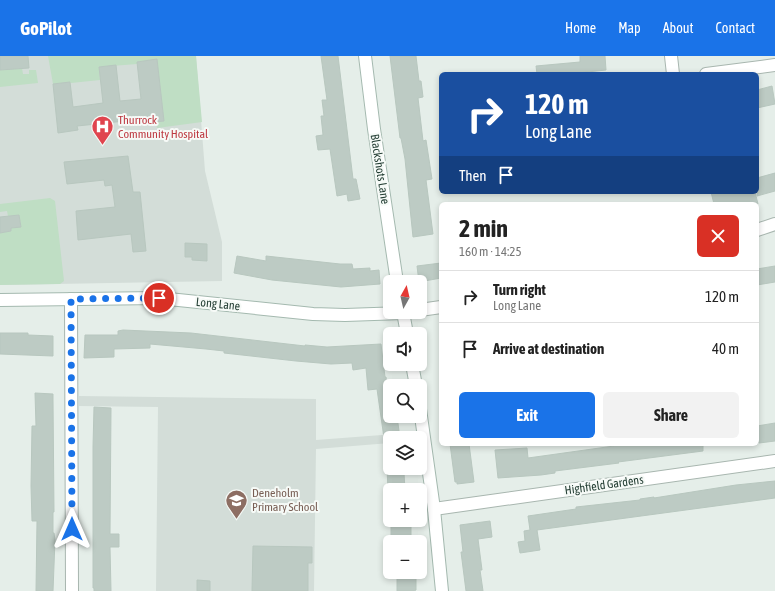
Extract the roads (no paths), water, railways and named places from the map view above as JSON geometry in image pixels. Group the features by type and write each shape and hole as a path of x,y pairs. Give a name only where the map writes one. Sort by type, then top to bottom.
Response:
{"street":[{"name":"Blackshots Lane","path":"365,56 374,129 396,275"},
{"path":"671,56 673,72"},
{"path":"721,72 775,65"},
{"path":"759,229 775,224"},
{"name":"Long Lane","path":"0,300 159,298 313,314 345,315 383,313"},
{"path":"71,299 72,591"},
{"path":"427,309 439,307"},
{"path":"422,423 434,509 442,591"},
{"name":"Highfield Gardens","path":"434,509 775,461"}],"place":[{"name":"Thurrock Community Hospital","path":"102,146"},
{"name":"Deneholm Primary School","path":"236,520"}]}
